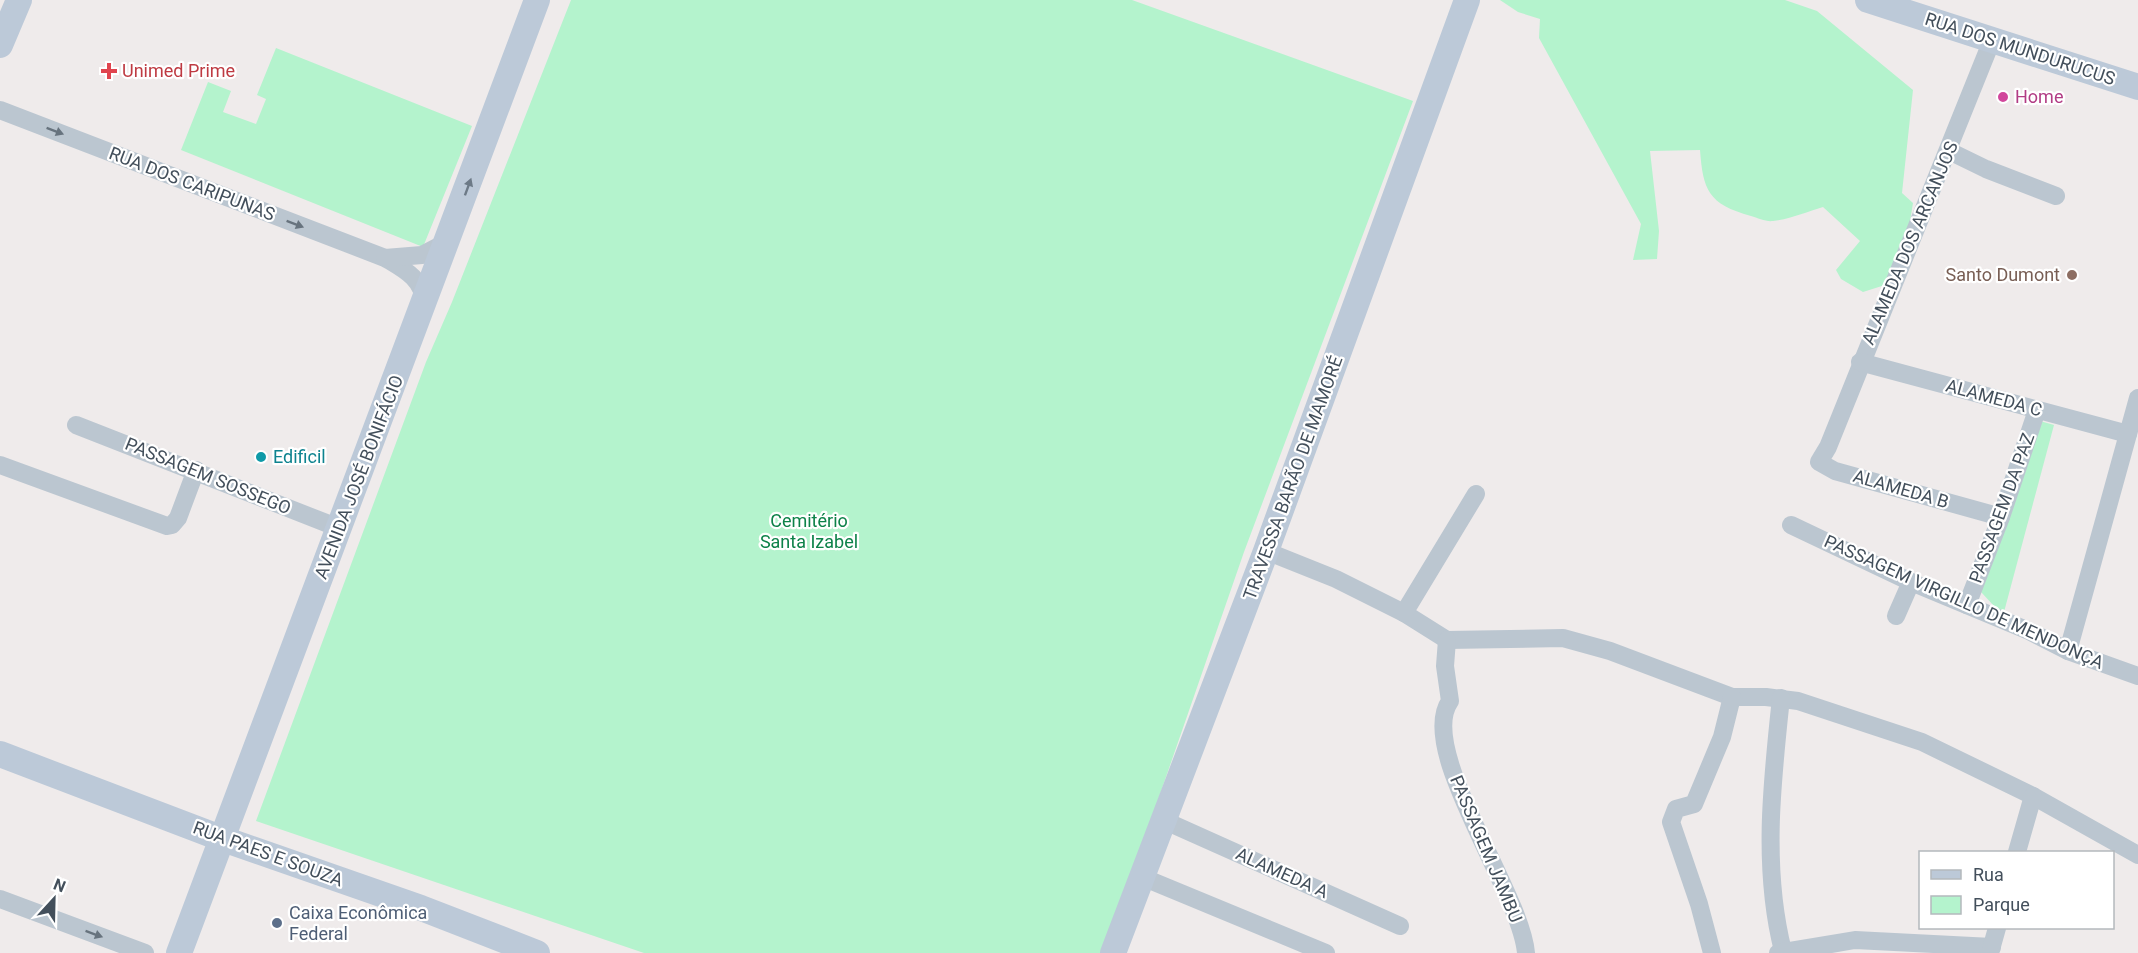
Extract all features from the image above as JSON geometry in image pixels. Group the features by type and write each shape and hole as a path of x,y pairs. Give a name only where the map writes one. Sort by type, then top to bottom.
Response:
{"street":[{"path":"0,45 19,0"},
{"name":"AVENIDA JOSÉ BONIFÁCIO","path":"178,953 425,303 537,0"},
{"name":"TRAVESSA BARÃO DE MAMORÉ","path":"1113,953 1266,550 1467,0"},
{"name":"RUA DOS MUNDURUCUS","path":"1868,0 2138,87"},
{"name":"ALAMEDA DOS ARCANJOS","path":"1828,447 1860,362 1992,40"},
{"name":"RUA DOS CARIPUNAS","path":"0,110 385,258 411,273 424,294 425,303"},
{"path":"1948,151 1986,169 2056,196"},
{"name":"RUA DOS CARIPUNAS","path":"385,258 423,255 447,242"},
{"name":"ALAMEDA C","path":"1860,362 2127,434"},
{"path":"2068,651 2138,398"},
{"name":"PASSAGEM DA PAZ","path":"1967,605 2001,517 2037,410"},
{"name":"PASSAGEM SOSSEGO","path":"76,425 196,470 339,528"},
{"name":"ALAMEDA B","path":"1828,447 1819,462 1835,471 2001,517"},
{"path":"0,465 167,526 175,522 196,470"},
{"path":"1404,613 1476,494"},
{"name":"PASSAGEM VIRGILLO DE MENDONÇA","path":"1791,525 1911,582 2029,631 2068,651 2138,676"},
{"path":"1266,550 1336,579 1404,613 1447,640 1563,638 1620,655 1731,697 1781,698 1825,709 1922,742 2033,796 2138,855"},
{"path":"1896,616 1911,582"},
{"name":"PASSAGEM JAMBU","path":"1447,640 1445,666 1450,701 1443,710 1441,720 1450,764 1515,913 1526,953"},
{"path":"1712,953 1699,904 1671,822 1676,809 1694,804 1696,800 1722,737 1731,697"},
{"path":"1781,698 1773,770 1770,852 1772,893 1781,952 1855,940 1991,950 1996,929"},
{"name":"RUA PAES E SOUZA","path":"0,754 223,839 421,908 537,953"},
{"path":"2017,851 2033,796"},
{"name":"ALAMEDA A","path":"1163,820 1400,926"},
{"path":"1142,877 1326,953"},
{"path":"0,899 145,953"}],"green space":[{"name":"Cemitério Santa Izabel","path":"571,0 1132,0 1413,101 1244,552 1133,872 1100,953 644,953 256,821 426,362 452,302"},
{"path":"1500,0 1785,0 1817,11 1913,90 1902,193 1913,203 1906,246 1885,285 1863,292 1841,279 1836,270 1860,241 1823,207 1770,221 1725,206 1710,194 1703,176 1700,150 1650,151 1659,231 1657,259 1633,260 1641,224 1539,38 1540,19 1518,12"},
{"path":"276,48 472,126 423,247 181,150 208,82 231,91 223,112 256,124 266,99 257,95"},
{"path":"2040,421 2054,425 2004,612 1994,606 1981,592"}],"place":[{"name":"Unimed Prime","path":"109,71"},
{"name":"Home","path":"2003,97"},
{"name":"Santo Dumont","path":"2072,275"},
{"name":"Edificil","path":"261,457"},
{"name":"Caixa Econômica Federal","path":"277,923"}]}
